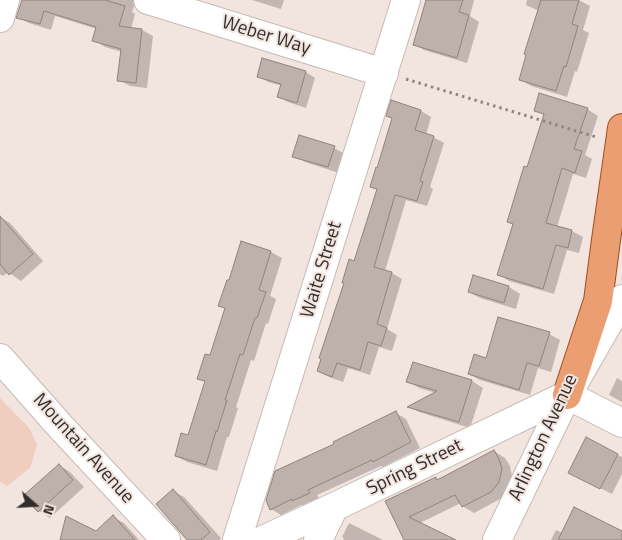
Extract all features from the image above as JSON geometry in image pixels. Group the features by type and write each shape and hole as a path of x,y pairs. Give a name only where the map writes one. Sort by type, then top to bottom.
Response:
{"main road":[{"name":"Arlington Avenue","path":"568,395 598,301 621,136"}],"street":[{"path":"0,18 5,0"},
{"name":"Weber Way","path":"148,0 384,72"},
{"name":"Waite Street","path":"237,540 406,0"},
{"path":"622,299 568,395 622,423"},
{"name":"Mountain Avenue","path":"0,358 59,425 166,540"},
{"name":"Spring Street","path":"262,540 568,395"},
{"name":"Arlington Avenue","path":"497,540 568,395"},
{"path":"318,540 334,507"}],"path":[{"path":"384,72 621,136"}],"shaded area":[{"path":"0,398 30,429 37,445 30,468 7,486 0,482"}],"building":[{"path":"22,0 105,0 125,6 119,26 142,29 136,83 117,81 121,49 92,41 96,27 44,11 40,24 16,18"},
{"path":"426,0 463,0 459,12 469,15 457,58 413,45"},
{"path":"541,0 579,0 572,24 578,26 566,67 564,66 556,91 519,80 526,55 524,54"},
{"path":"262,58 306,71 297,103 277,97 281,84 257,77"},
{"path":"539,93 588,108 574,149 582,151 575,173 562,168 546,223 572,230 568,248 556,245 543,289 497,275 513,224 507,222 524,166 527,167 544,114 534,111"},
{"path":"391,100 421,110 415,130 434,136 420,181 423,182 417,201 395,195 374,267 392,272 377,324 387,328 381,346 368,342 360,370 337,363 332,377 317,371 321,359 319,358 344,283 342,283 349,259 354,261 377,189 370,187 392,118 386,116"},
{"path":"299,135 335,146 328,167 292,157"},
{"path":"0,216 33,254 9,275 0,264"},
{"path":"241,241 271,251 259,290 266,292 243,355 240,354 206,465 175,456 181,433 188,435 205,381 197,379 205,354 210,355 225,308 218,306 227,280 229,280"},
{"path":"473,275 509,286 504,303 468,292"},
{"path":"498,317 550,332 539,366 527,363 519,390 468,374 474,354 486,358"},
{"path":"413,362 472,380 459,422 407,407 437,391 406,382"},
{"path":"396,411 411,442 373,462 372,460 308,490 310,493 292,501 292,499 270,510 266,500 275,471 334,444 333,442"},
{"path":"586,437 618,454 600,489 568,473"},
{"path":"494,450 502,469 499,482 491,492 462,507 455,495 409,517 456,540 404,540 385,501 436,477 437,480"},
{"path":"59,464 73,480 38,512 23,496"},
{"path":"173,489 210,532 201,540 187,540 156,504"},
{"path":"574,507 622,531 622,540 558,540"},
{"path":"113,515 135,540 60,540 66,516 96,531"}]}
